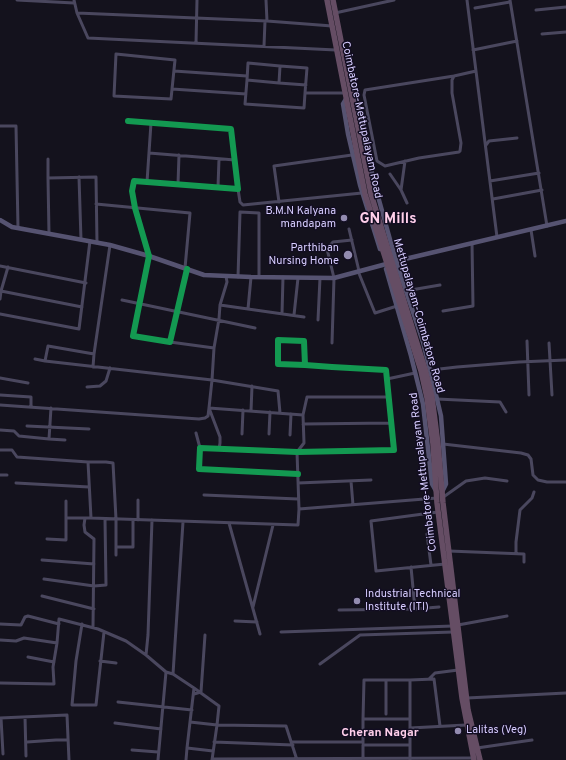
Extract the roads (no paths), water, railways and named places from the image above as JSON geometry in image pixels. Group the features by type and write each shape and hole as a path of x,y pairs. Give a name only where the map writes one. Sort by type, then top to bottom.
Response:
{"highway":[{"name":"Coimbatore-Mettupalayam Road","path":"327,0 336,50 347,95"},
{"name":"Mettupalayam-Coimbatore Road","path":"333,0 347,95 361,160 435,415 439,495 449,551 455,628 466,698 477,748 477,759"},
{"name":"Coimbatore-Mettupalayam Road","path":"439,495 438,512 455,628 458,670 466,725 477,759"}],"street":[{"path":"17,0 74,2 88,38 336,50"},
{"path":"196,43 197,0"},
{"path":"264,46 266,0"},
{"path":"335,13 394,0"},
{"path":"467,0 497,237"},
{"path":"475,8 510,1 547,226"},
{"path":"536,10 566,7"},
{"path":"77,13 266,21 332,26"},
{"path":"542,34 566,32"},
{"path":"473,50 517,41"},
{"path":"116,54 175,60 172,89 171,99 114,96 116,54"},
{"path":"248,64 280,66 307,68 304,108 245,104 248,64"},
{"path":"279,83 280,66"},
{"path":"174,71 247,76"},
{"path":"454,76 452,80 452,93 461,143 460,150 454,154 419,158 385,166 377,161 364,95 365,90 476,72"},
{"path":"247,80 306,84"},
{"path":"172,89 246,94"},
{"path":"305,93 347,95 357,103 374,182 396,261 431,370 441,416 446,484 439,495"},
{"path":"347,95 343,104 352,154 362,193 397,306 423,404 432,484 439,495"},
{"path":"128,122 231,129 240,202 243,205 362,193"},
{"path":"147,182 151,123"},
{"path":"0,126 16,126 18,228"},
{"path":"486,145 489,141 517,138"},
{"path":"149,153 235,160"},
{"path":"279,202 274,166 352,154"},
{"path":"178,184 179,155"},
{"path":"48,159 49,234"},
{"path":"218,187 219,159"},
{"path":"401,190 405,161"},
{"path":"490,181 539,173"},
{"path":"390,174 401,190 407,203"},
{"path":"79,177 81,240"},
{"path":"48,178 96,177 97,243"},
{"path":"214,348 133,336 149,256 135,208 132,191 134,181 238,189"},
{"path":"493,199 542,190"},
{"path":"96,204 190,213 186,269 170,342"},
{"path":"124,204 135,208"},
{"path":"238,277 240,212 259,213 259,277"},
{"path":"0,220 12,227 110,245 149,256 204,275 298,278 334,278 396,261 566,221"},
{"path":"349,229 359,271 375,313 397,306"},
{"path":"531,230 535,256"},
{"path":"332,343 334,278 327,249 333,242 352,240"},
{"path":"0,314 79,329 86,283 90,241"},
{"path":"443,310 473,306 472,243"},
{"path":"93,367 110,245"},
{"path":"0,266 86,283"},
{"path":"0,299 8,267"},
{"path":"0,405 205,418 208,416 214,348 220,305 227,282 226,276"},
{"path":"248,309 251,277"},
{"path":"282,314 283,277"},
{"path":"294,315 298,278"},
{"path":"318,320 320,278"},
{"path":"406,291 440,285"},
{"path":"1,291 82,307"},
{"path":"122,300 177,312 219,319 255,328"},
{"path":"220,305 304,317"},
{"path":"200,448 297,452 394,450 386,370 278,364 278,340 304,340 305,365"},
{"path":"527,341 529,395"},
{"path":"549,343 552,394"},
{"path":"45,361 48,346 94,354"},
{"path":"35,359 212,380 278,391 280,413"},
{"path":"431,370 457,366 566,360"},
{"path":"87,387 100,386 106,381 110,368"},
{"path":"387,379 415,373"},
{"path":"0,378 28,383"},
{"path":"251,411 252,386"},
{"path":"0,394 31,397 30,407"},
{"path":"66,518 298,525 299,509 297,452 304,443 303,415 307,397 389,397"},
{"path":"437,399 500,402 506,412"},
{"path":"49,439 51,408"},
{"path":"209,408 303,415"},
{"path":"209,408 220,437 218,448"},
{"path":"242,434 243,410"},
{"path":"269,434 270,412"},
{"path":"290,435 291,414"},
{"path":"303,424 391,423"},
{"path":"27,426 89,429"},
{"path":"0,430 14,431 19,436 65,440"},
{"path":"196,433 200,448 199,469 298,474"},
{"path":"443,444 528,455 531,459 533,475 538,480 547,482 566,482"},
{"path":"0,450 12,450 17,457 88,462 111,462 113,464 116,519 116,555"},
{"path":"88,462 91,518"},
{"path":"0,475 7,475"},
{"path":"299,509 353,505 439,495 466,481 485,478 507,481"},
{"path":"298,483 371,480"},
{"path":"351,481 353,505"},
{"path":"16,483 89,487"},
{"path":"516,553 520,510 532,498 534,492"},
{"path":"204,495 298,499"},
{"path":"138,500 138,520"},
{"path":"47,539 66,540 66,501"},
{"path":"438,512 371,521 376,571 445,564"},
{"path":"85,518 85,532 94,539 93,627"},
{"path":"44,579 94,586 106,586 105,519"},
{"path":"116,546 133,546 133,520"},
{"path":"146,655 152,520"},
{"path":"158,760 163,707 170,673 173,669 183,522"},
{"path":"229,523 260,634"},
{"path":"253,608 273,525"},
{"path":"427,534 431,565"},
{"path":"449,551 524,554 524,562"},
{"path":"42,560 94,564"},
{"path":"411,567 415,609"},
{"path":"42,596 94,610"},
{"path":"339,610 415,609 439,607"},
{"path":"0,624 22,625 25,617 28,616 59,624"},
{"path":"320,664 360,635 455,628 508,616"},
{"path":"0,683 54,684 54,662 59,619 93,627 126,641 219,706 212,760 477,759"},
{"path":"235,621 257,622"},
{"path":"82,624 76,661 72,705 96,705 104,632"},
{"path":"281,632 455,628"},
{"path":"201,692 206,635"},
{"path":"0,640 16,640 24,638 57,643"},
{"path":"28,657 54,662"},
{"path":"100,661 116,663"},
{"path":"429,679 435,673 458,670"},
{"path":"363,760 364,680 434,679 440,726"},
{"path":"386,680 386,714"},
{"path":"410,680 410,759"},
{"path":"186,760 194,688"},
{"path":"194,694 201,692"},
{"path":"466,698 566,693"},
{"path":"118,702 192,710"},
{"path":"3,754 1,718 67,715 69,760"},
{"path":"25,717 27,742 26,756"},
{"path":"363,719 410,719"},
{"path":"190,722 286,726 297,760"},
{"path":"115,724 161,729"},
{"path":"410,728 466,725"},
{"path":"27,742 68,740"},
{"path":"477,748 532,740"},
{"path":"214,742 410,745"},
{"path":"187,748 213,751"},
{"path":"132,750 158,752"}],"place":[{"name":"B.M.N Kalyana mandapam","path":"344,218"},
{"name":"Parthiban Nursing Home","path":"348,255"},
{"name":"Industrial Technical Institute (ITI)","path":"357,601"},
{"name":"Lalitas (Veg)","path":"458,731"}],"district":[{"name":"GN Mills","path":"388,220"},
{"name":"Cheran Nagar","path":"380,734"}]}
